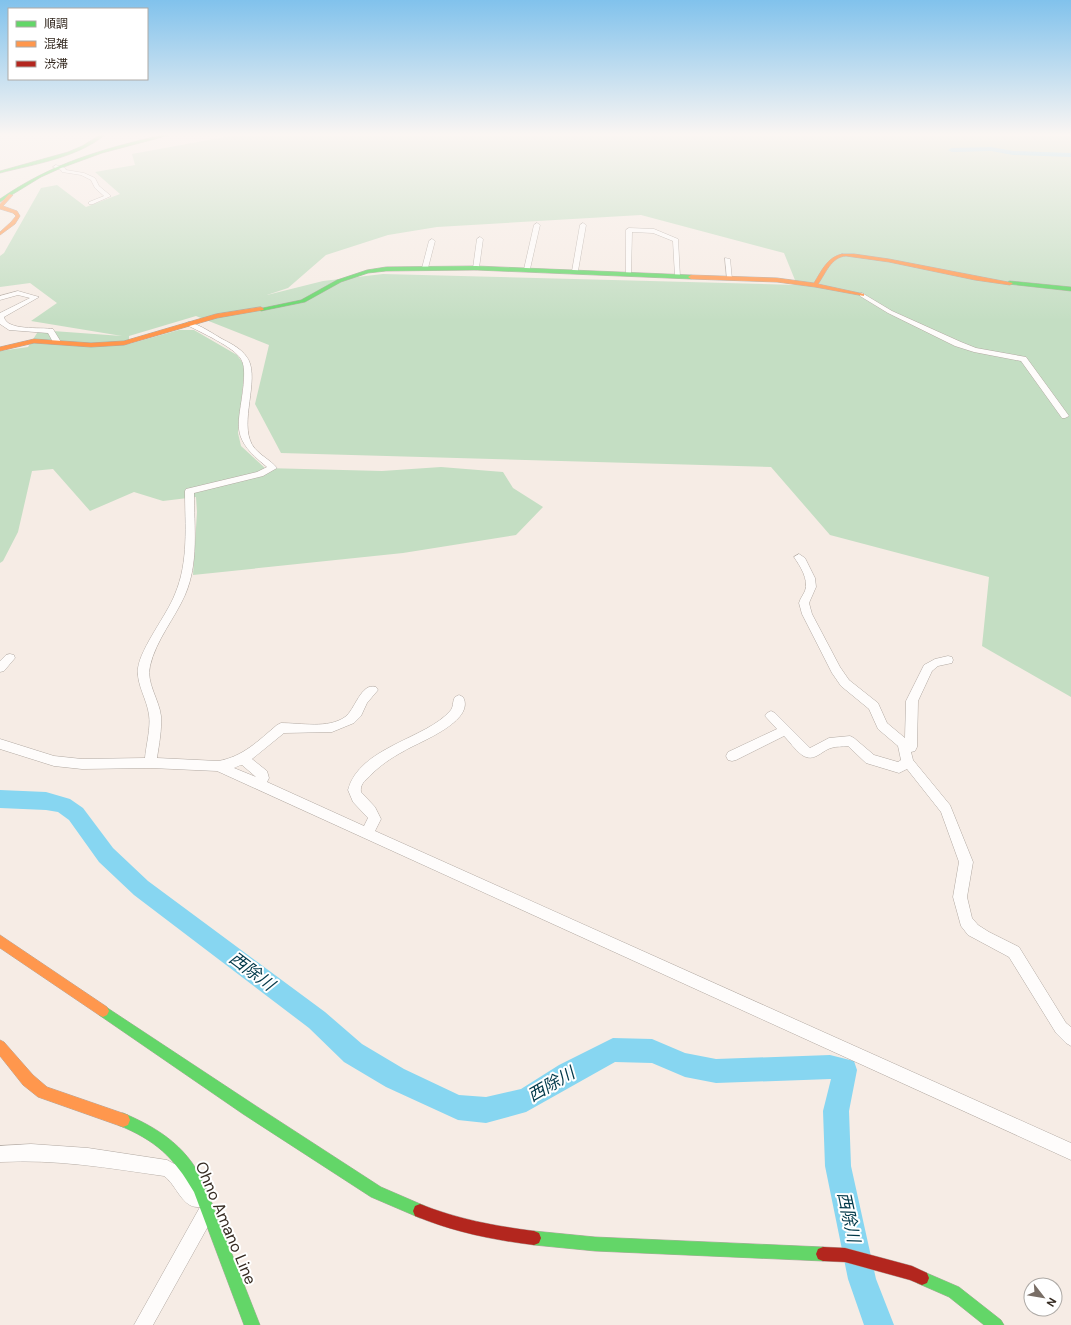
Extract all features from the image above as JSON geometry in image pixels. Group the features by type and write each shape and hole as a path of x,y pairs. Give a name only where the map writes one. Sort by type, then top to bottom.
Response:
{"main road":[{"path":"0,232 14,223 18,216 13,210 2,208 1,205 9,197"},
{"path":"0,212 8,212 13,216 9,223 0,232"},
{"path":"815,285 830,261 838,256 855,256 988,281 1071,289"},
{"path":"0,348 34,341 91,345 124,343 216,316 287,305 303,301 339,281 367,272 386,269 527,269 777,280 815,285 862,295"},
{"path":"0,941 248,1109 376,1192 440,1220 504,1235 595,1244 845,1255 912,1273 954,1292 996,1325"},
{"name":"Ohno Amano Line","path":"0,1046 38,1089 52,1096 123,1120 162,1139 181,1156 193,1173 252,1325"}],"street":[{"path":"91,203 106,197"},
{"path":"527,269 537,225"},
{"path":"575,271 583,225"},
{"path":"628,273 629,230 654,231 676,240 678,276"},
{"path":"476,268 480,238"},
{"path":"425,268 432,241"},
{"path":"727,259 730,278"},
{"path":"0,298 18,293 36,297 4,313 0,316 1,321 9,328 50,331 57,342"},
{"path":"862,295 890,312 958,344 974,350 1023,359 1065,416"},
{"path":"151,763 155,716 144,679 144,667 148,656 180,595 187,576 190,549 189,491 260,474 273,468 250,448 245,441 243,428 247,364 244,358 238,352 189,324"},
{"path":"799,558 806,565 811,590 804,603 807,614 836,670 845,682 874,706 882,726 903,743 906,749 908,762 946,809 966,862 960,897 966,921 973,930 1014,952 1061,1028 1071,1038"},
{"path":"0,668 10,658"},
{"path":"906,749 910,747 912,701 919,684 928,668 936,663 948,660"},
{"path":"0,744 54,761 82,764 151,763 229,766 243,759 281,728 312,730 345,722 358,712 362,701 372,690"},
{"path":"367,833 375,819 374,813 356,796 354,789 356,782 363,774 404,744 422,736 453,715 458,709 459,700"},
{"path":"771,716 807,752 812,753 829,743 850,741 870,760 899,768 908,762"},
{"path":"732,756 786,730"},
{"path":"243,759 263,774 263,778 258,784"},
{"path":"218,766 1071,1152"},
{"path":"0,1154 31,1152 81,1156 167,1168 176,1174 194,1199 205,1205 143,1325"}],"green space":[{"path":"36,197 73,197 86,207 113,197 1071,197 1071,697 982,646 989,577 830,535 771,467 281,453 255,404 269,345 196,316 129,336 129,344 179,330 194,330 237,355 245,366 238,433 241,446 265,468 382,471 441,467 503,472 513,488 543,507 516,535 403,553 193,575 197,512 196,497 163,501 134,492 90,511 53,469 32,471 18,532 3,561 0,563 0,351 28,347 39,330 122,336 31,321 57,303 30,283 0,287 0,256 4,253","holes":["641,215 784,253 797,285 383,274 323,281 267,295 288,288 326,255 388,235 437,227"]}],"waterway":[{"name":"西除川","path":"0,799 46,801 63,805 76,814 106,855 141,888 317,1020 353,1053 395,1078 458,1107 486,1110 526,1100 568,1074 613,1050 652,1051 685,1065 716,1071 805,1067 830,1067 845,1070 836,1111 838,1166 862,1279 879,1325"}],"traffic: fast":[{"path":"0,201 6,197"},
{"path":"261,309 303,301 339,281 367,272 386,269 476,268 691,277"},
{"path":"1010,283 1071,289"},
{"path":"103,1011 248,1109 376,1192 420,1211"},
{"path":"123,1120 136,1125 159,1138 177,1154 192,1175 199,1188 252,1325"},
{"path":"534,1238 595,1244 823,1254"},
{"path":"922,1278 954,1292 996,1325"}],"traffic: slow":[{"path":"0,234 13,223 18,216 15,212 0,207 9,197"},
{"path":"815,285 834,258 846,255 889,261 975,278 1010,283"},
{"path":"691,277 777,280 815,285 862,295"},
{"path":"0,349 34,341 91,345 124,343 216,316 261,309"},
{"path":"0,941 103,1011"},
{"path":"0,1046 28,1080 43,1092 123,1120"}],"traffic: jam":[{"path":"420,1211 462,1226 534,1238"},
{"path":"823,1254 845,1255 912,1273 922,1278"}]}
